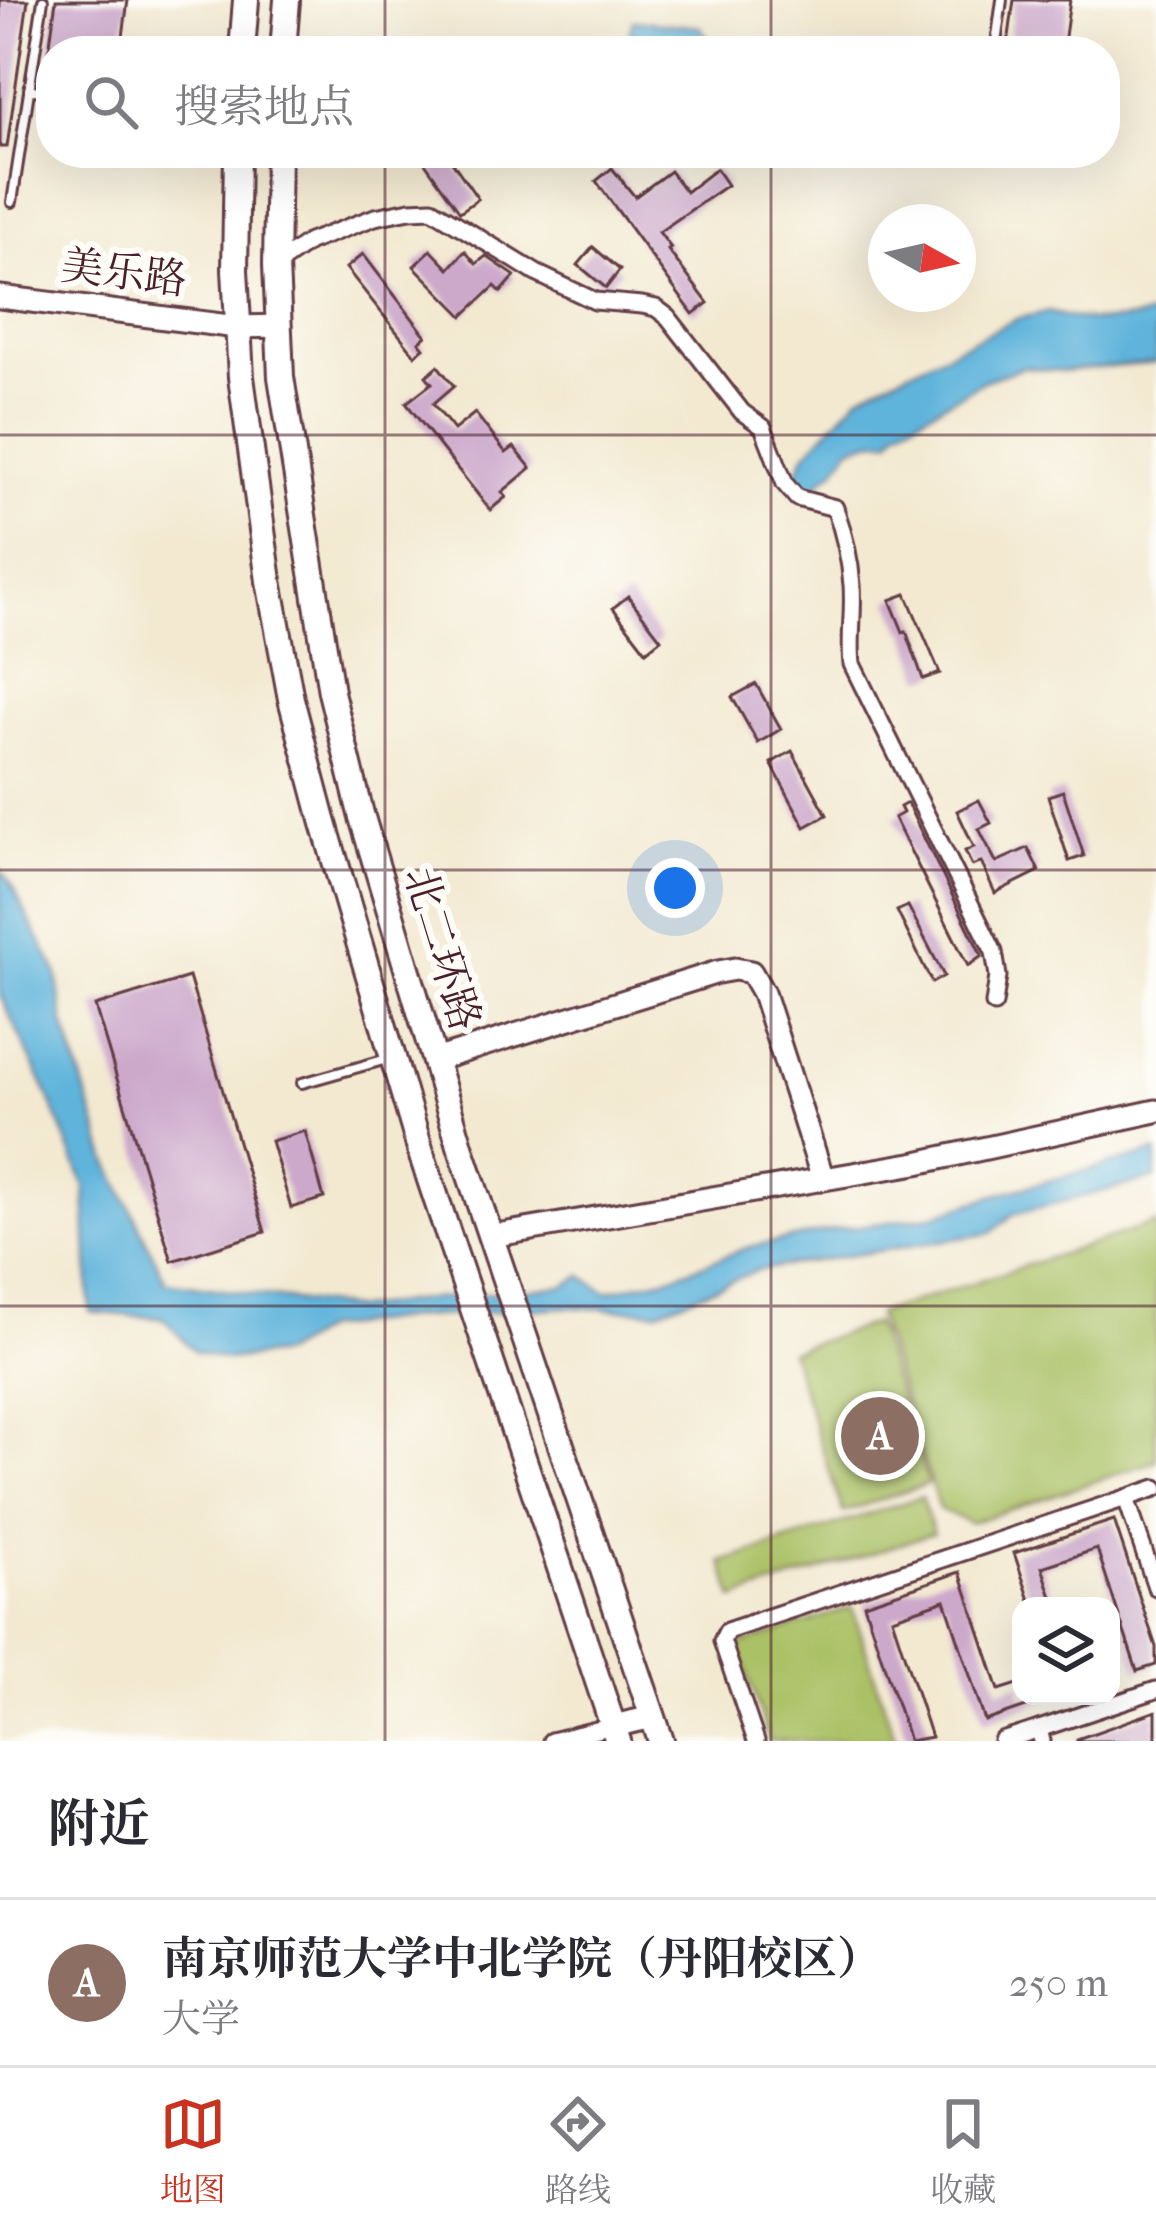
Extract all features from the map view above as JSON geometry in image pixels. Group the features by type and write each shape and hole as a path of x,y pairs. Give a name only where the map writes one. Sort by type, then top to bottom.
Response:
{"main road":[{"path":"243,36 247,0"},
{"path":"284,36 287,0"},
{"name":"北二环路","path":"237,168 235,270 241,377 269,581 291,699 422,1156 616,1733"},
{"name":"北二环路","path":"278,168 281,377 331,692 433,1055 657,1729"}],"street":[{"path":"276,266 309,242 359,223 432,209 536,273 595,301 642,304 668,316 742,412 763,427 785,484 797,498 836,508 852,586 852,664 994,952 998,976 994,1004"},
{"name":"美乐路","path":"0,296 237,328 279,326"},
{"path":"393,1058 433,1055 718,972 751,972 763,993 823,1180"},
{"path":"491,1236 917,1163 1156,1111"},
{"path":"756,1741 722,1641 727,1630 1156,1488"},
{"path":"1126,1498 1156,1587"},
{"path":"1002,1741 1041,1735 1156,1690"},
{"path":"550,1741 657,1729"}],"lane":[{"path":"37,36 43,0"},
{"path":"997,36 1002,0"},
{"path":"12,202 36,44"},
{"path":"29,89 36,90"},
{"path":"302,1083 393,1058"}],"green space":[{"path":"1156,1223 1156,1461 970,1523 939,1509 877,1314"},
{"path":"875,1323 928,1484 843,1512 790,1351"},
{"path":"921,1497 933,1533 734,1599 722,1562"},
{"path":"852,1607 896,1741 769,1741 738,1645"}],"water":[{"path":"633,20 700,27 707,36 629,36"},
{"path":"1049,312 1102,321 1156,314 1156,363 1061,371 1024,367 986,380 898,429 891,440 851,447 816,492 793,480 806,453 861,394 1019,318"},
{"path":"0,869 57,973 64,1023 107,1159 166,1282 357,1309 564,1286 582,1276 606,1292 673,1276 749,1247 932,1216 1156,1152 1156,1178 1013,1214 991,1233 758,1270 657,1311 566,1307 417,1317 324,1329 282,1354 225,1360 195,1352 163,1318 90,1312 85,1187 0,995"}],"building":[{"path":"0,0 28,0 7,147 0,147"},
{"path":"56,0 128,0 123,36 51,36"},
{"path":"1014,0 1070,0 1065,36 1009,36"},
{"path":"429,168 456,168 478,199 460,212"},
{"path":"612,168 635,197 670,171 686,192 716,169 727,185 659,232 708,303 693,314 596,181"},
{"path":"593,247 620,270 606,288 578,265"},
{"path":"431,250 449,269 465,251 476,264 486,256 515,276 501,292 495,286 463,316 414,266"},
{"path":"363,254 426,336 419,342 424,348 415,355 346,268"},
{"path":"438,366 454,386 433,404 454,430 475,413 506,453 514,447 531,468 502,492 506,497 490,510 406,403 432,383 426,376"},
{"path":"906,594 940,673 923,679 890,600"},
{"path":"628,596 661,639 646,651 613,608"},
{"path":"756,684 781,729 758,743 732,697"},
{"path":"792,751 827,815 805,827 771,763"},
{"path":"1063,791 1084,856 1069,861 1048,796"},
{"path":"979,800 991,823 979,829 996,862 1028,848 1039,871 995,893 981,862 972,866 965,851 974,847 957,811"},
{"path":"907,803 982,956 968,966 894,818"},
{"path":"908,906 944,976 932,983 897,911"},
{"path":"189,977 265,1232 172,1261 95,1006"},
{"path":"305,1131 324,1198 291,1208 271,1141"},
{"path":"1114,1520 1156,1647 1156,1665 1137,1671 1120,1619 1120,1597 1113,1597 1097,1549 1042,1567 1052,1597 1029,1597 1014,1553"},
{"path":"960,1572 999,1690 1012,1686 1012,1705 1032,1705 985,1721 945,1600 892,1618 931,1737 909,1741 864,1604"},
{"path":"1156,1711 1156,1741 1077,1741 1077,1739"}],"place":[{"name":"南京师范大学中北学院（丹阳校区）","path":"880,1436"}]}
